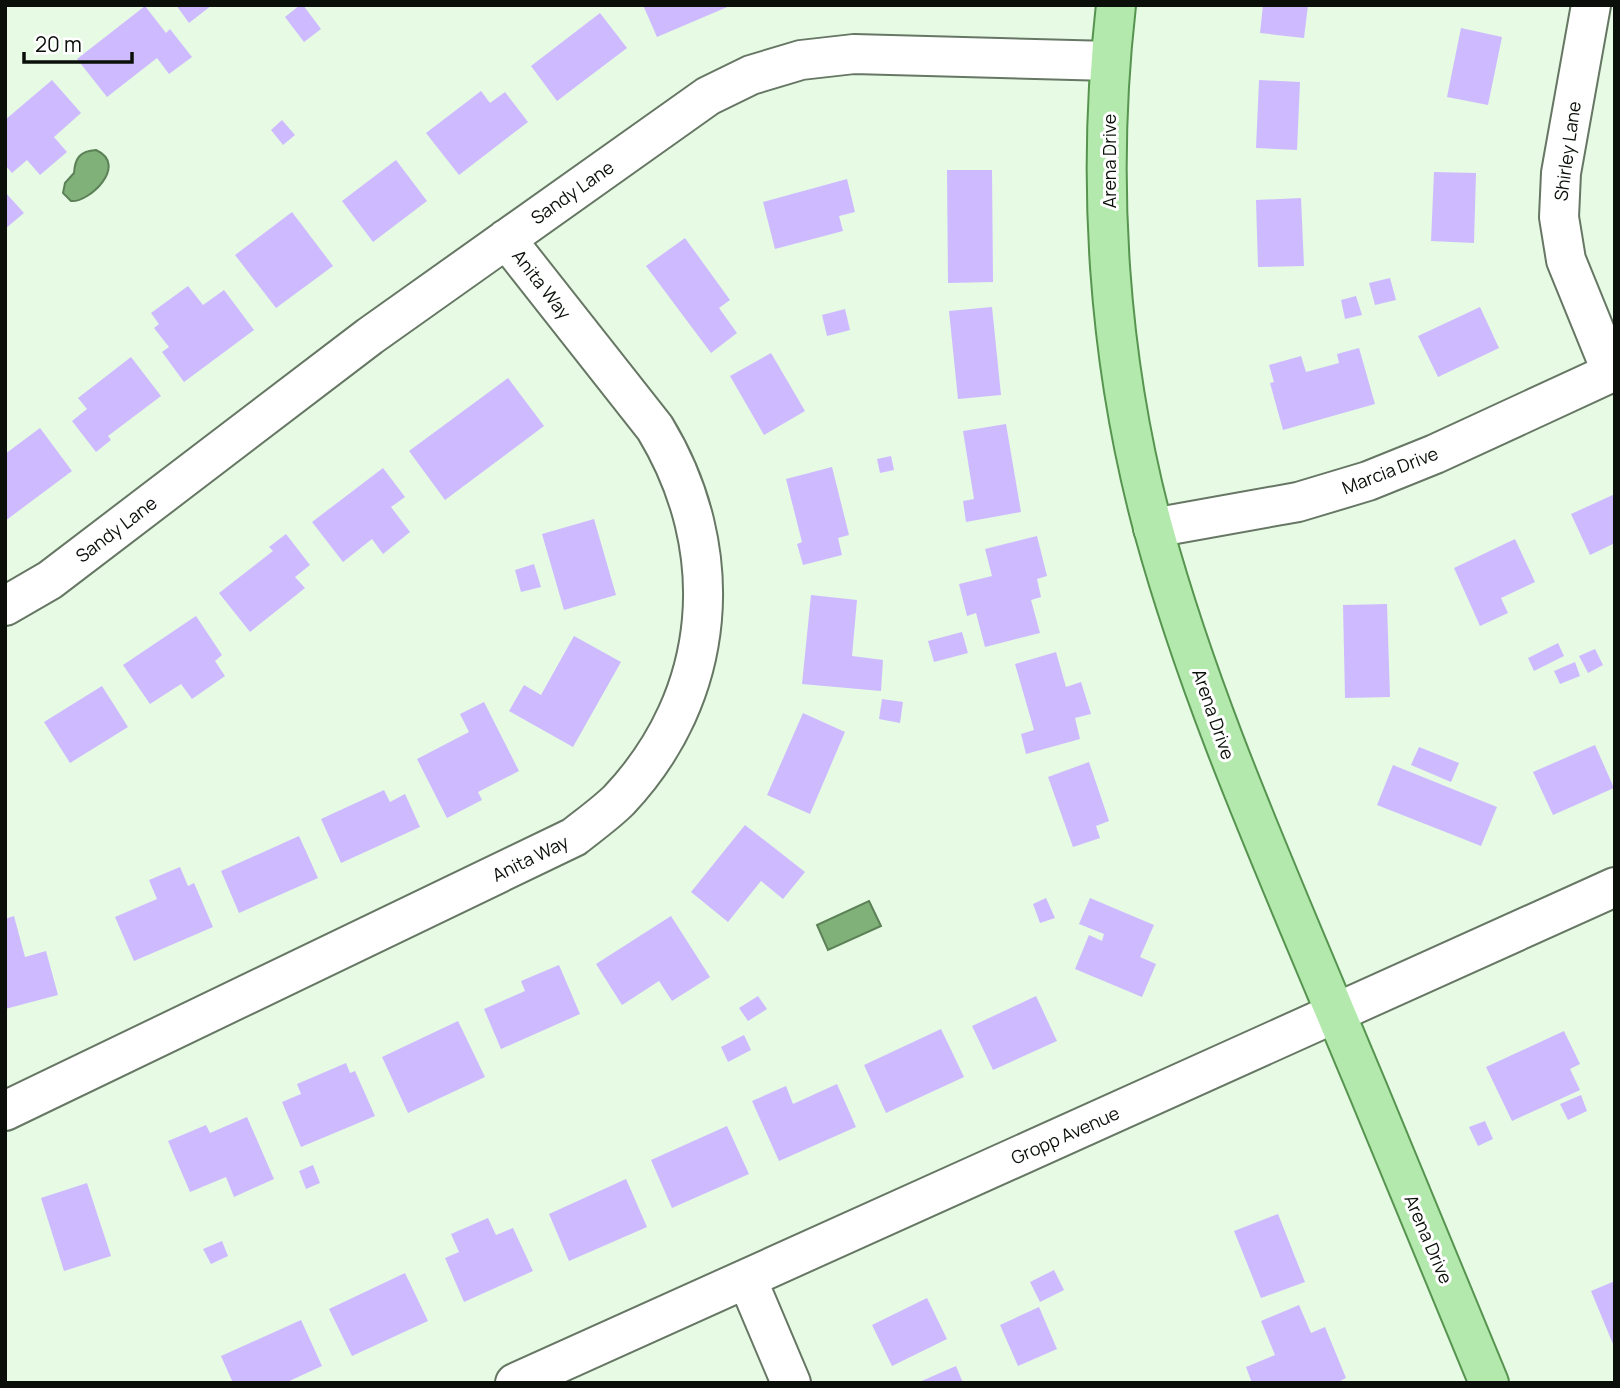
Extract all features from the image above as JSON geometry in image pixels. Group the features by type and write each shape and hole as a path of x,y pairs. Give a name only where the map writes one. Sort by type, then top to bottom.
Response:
{"main road":[{"name":"Arena Drive","path":"1116,5 1110,61 1108,203 1111,290 1127,411 1153,528 1230,761 1489,1383"}],"street":[{"name":"Shirley Lane","path":"1591,5 1561,173 1559,217 1566,260 1613,372"},
{"name":"Sandy Lane","path":"5,606 50,580 370,336 708,96 751,75 789,63 854,54 1110,61"},
{"name":"Anita Way","path":"5,1111 574,837 618,801 651,760 677,715 695,666 703,615 703,558 691,502 671,454 655,428 506,239"},
{"name":"Marcia Drive","path":"1153,528 1298,502 1368,481 1435,454 1613,372"},
{"name":"Gropp Avenue","path":"515,1383 1615,887"},
{"path":"747,1279 791,1383"}],"shaded area":[{"path":"96,150 105,157 109,165 103,182 87,196 71,201 63,193 65,183 74,173 79,156"},
{"path":"869,901 881,926 828,950 817,925"}],"building":[{"path":"176,5 212,5 189,23"},
{"path":"303,5 321,29 304,42 285,17"},
{"path":"643,5 732,5 657,37"},
{"path":"1263,5 1308,5 1304,38 1260,33"},
{"path":"145,6 166,33 170,29 192,57 169,74 157,58 107,97 77,59"},
{"path":"600,13 627,48 557,101 531,66"},
{"path":"1461,28 1502,37 1488,105 1447,97"},
{"path":"52,80 81,113 54,137 67,152 40,175 27,160 12,173 5,165 5,120"},
{"path":"1259,80 1300,82 1297,150 1256,148"},
{"path":"481,91 490,103 505,92 528,122 459,175 426,133"},
{"path":"282,120 295,135 283,145 271,130"},
{"path":"396,160 427,201 373,242 342,201"},
{"path":"947,170 992,170 993,282 948,283"},
{"path":"1434,172 1476,173 1474,243 1431,241"},
{"path":"847,179 855,212 839,216 843,231 775,249 763,202"},
{"path":"5,192 24,213 5,229"},
{"path":"1301,198 1304,266 1258,267 1256,200"},
{"path":"292,212 333,266 276,308 235,255"},
{"path":"685,238 730,300 719,308 737,333 711,353 646,266"},
{"path":"1390,278 1396,300 1375,305 1369,283"},
{"path":"188,286 203,305 224,290 254,330 184,382 162,352 169,347 154,328 159,324 151,313"},
{"path":"1356,296 1362,315 1345,319 1341,300"},
{"path":"992,307 1001,395 958,399 949,311"},
{"path":"1480,307 1499,348 1438,377 1418,336"},
{"path":"845,309 850,330 827,336 822,315"},
{"path":"1359,348 1375,404 1283,430 1270,383 1274,382 1269,365 1301,356 1306,372 1339,363 1337,354"},
{"path":"771,353 805,411 764,435 730,376"},
{"path":"131,357 161,396 108,436 111,440 96,452 72,421 87,409 78,398"},
{"path":"508,378 544,426 445,500 409,451"},
{"path":"1006,424 1021,512 966,522 963,501 974,499 963,431"},
{"path":"40,428 72,471 5,521 5,454"},
{"path":"891,456 894,470 880,473 877,459"},
{"path":"832,467 849,535 838,538 842,555 803,565 797,544 802,542 786,479"},
{"path":"383,468 405,497 391,507 410,532 383,554 372,539 343,562 312,522"},
{"path":"1615,494 1615,543 1590,555 1571,514"},
{"path":"594,519 616,595 564,610 542,534"},
{"path":"286,534 310,565 295,577 305,588 250,632 219,593 273,551 269,547"},
{"path":"1037,536 1047,576 1037,579 1041,597 1031,600 1040,633 985,647 976,613 967,616 959,584 992,576 985,549"},
{"path":"1515,539 1535,582 1501,598 1508,613 1480,626 1454,568"},
{"path":"534,564 541,587 521,592 515,570"},
{"path":"811,595 857,600 852,656 883,660 881,691 802,684"},
{"path":"1387,604 1390,697 1345,698 1343,605"},
{"path":"196,616 222,655 215,661 225,676 192,699 181,684 150,704 123,665"},
{"path":"962,632 968,653 934,662 928,641"},
{"path":"574,636 621,662 573,747 509,711 524,685 541,695"},
{"path":"1558,643 1564,656 1534,671 1528,658"},
{"path":"1595,649 1603,665 1588,673 1579,656"},
{"path":"1056,652 1066,687 1081,682 1091,714 1075,718 1080,739 1026,754 1021,734 1034,730 1015,664"},
{"path":"1575,662 1580,676 1560,684 1554,671"},
{"path":"102,686 128,727 70,763 44,722"},
{"path":"882,699 903,702 900,723 879,719"},
{"path":"484,702 519,771 478,792 482,800 447,818 417,759 469,732 460,714"},
{"path":"803,713 845,732 810,814 767,795"},
{"path":"1595,745 1614,788 1553,815 1533,772"},
{"path":"1419,747 1459,763 1451,782 1411,765"},
{"path":"1089,762 1109,821 1096,826 1100,838 1073,847 1048,777"},
{"path":"1393,765 1497,807 1481,846 1377,805"},
{"path":"384,790 390,802 405,794 420,827 341,863 321,819"},
{"path":"745,825 805,872 783,899 761,881 728,922 691,892"},
{"path":"299,836 318,878 239,913 221,871"},
{"path":"180,867 188,886 194,883 213,927 134,961 115,917 157,899 149,880"},
{"path":"1046,898 1055,918 1040,923 1033,904"},
{"path":"1090,898 1154,925 1140,957 1156,964 1142,997 1075,969 1089,935 1102,941 1104,934 1079,924"},
{"path":"14,916 25,957 46,951 58,995 5,1009 5,919"},
{"path":"671,916 710,977 672,1001 659,981 622,1005 596,964"},
{"path":"559,965 580,1014 501,1049 484,1009 525,991 521,981"},
{"path":"758,996 767,1009 748,1021 739,1008"},
{"path":"1036,996 1057,1041 993,1070 972,1026"},
{"path":"458,1021 485,1077 408,1113 382,1057"},
{"path":"941,1029 964,1077 886,1113 864,1065"},
{"path":"1564,1031 1580,1064 1570,1069 1580,1090 1512,1121 1486,1067"},
{"path":"744,1035 751,1050 728,1062 721,1047"},
{"path":"346,1063 350,1073 355,1071 375,1116 301,1147 282,1102 301,1094 297,1084"},
{"path":"837,1084 856,1127 779,1161 752,1101 786,1086 793,1104"},
{"path":"1581,1095 1587,1111 1568,1120 1560,1104"},
{"path":"247,1117 274,1179 234,1197 226,1177 190,1192 168,1141 206,1125 210,1133"},
{"path":"1485,1121 1493,1139 1478,1146 1469,1127"},
{"path":"727,1126 749,1174 672,1208 651,1160"},
{"path":"313,1165 320,1183 306,1189 299,1171"},
{"path":"626,1179 647,1227 569,1261 549,1214"},
{"path":"87,1183 111,1256 64,1271 41,1198"},
{"path":"1278,1214 1305,1282 1261,1298 1234,1231"},
{"path":"488,1218 496,1235 513,1228 533,1271 464,1302 445,1258 459,1252 451,1234"},
{"path":"222,1241 228,1256 211,1264 203,1249"},
{"path":"1054,1270 1064,1290 1040,1302 1030,1282"},
{"path":"405,1273 428,1321 352,1356 329,1309"},
{"path":"1615,1281 1615,1349 1591,1291"},
{"path":"927,1298 947,1339 892,1366 872,1325"},
{"path":"1299,1305 1311,1333 1325,1327 1346,1378 1336,1383 1252,1383 1246,1367 1275,1355 1261,1321"},
{"path":"1039,1307 1057,1349 1018,1366 1000,1325"},
{"path":"301,1320 322,1366 285,1383 233,1383 221,1356"},
{"path":"956,1366 963,1383 917,1383"}]}
